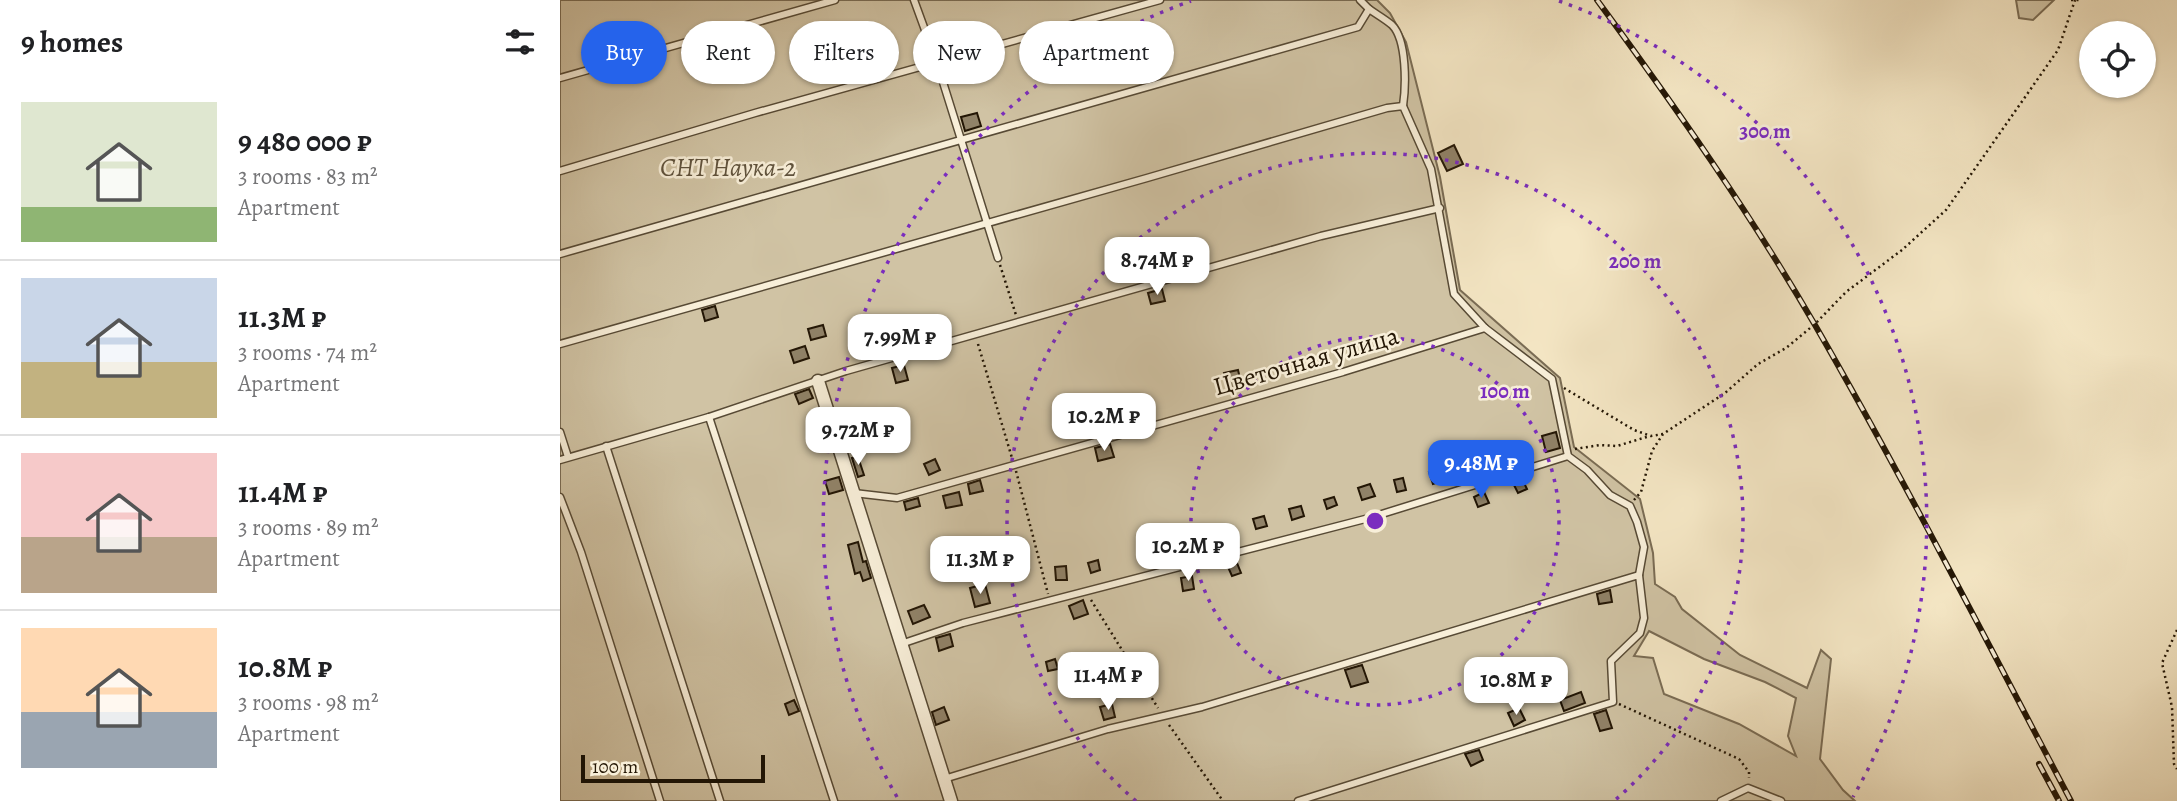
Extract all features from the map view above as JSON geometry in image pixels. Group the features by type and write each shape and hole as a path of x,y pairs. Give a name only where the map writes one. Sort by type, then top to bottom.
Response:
{"street":[{"path":"818,381 951,801"}],"lane":[{"path":"560,78 835,0"},
{"path":"914,0 922,21"},
{"path":"1005,44 1160,0"},
{"path":"1298,801 1613,702 1611,661 1640,633 1644,618 1639,575 1644,547 1630,506 1610,495 1587,470 1567,456 1552,379 1485,328 1454,294 1432,169 1403,106 1406,90 1401,42 1394,26 1360,0"},
{"path":"560,254 1358,27 1369,9"},
{"path":"560,172 755,113 913,70"},
{"path":"944,84 999,258"},
{"path":"560,344 1387,108 1403,106"},
{"path":"560,460 709,417 846,371 975,334 1321,236 1440,208"},
{"name":"Цветочная улица","path":"853,493 897,498 1343,372 1485,328"},
{"path":"709,417 834,801"},
{"path":"560,432 568,457"},
{"path":"606,446 720,801"},
{"path":"901,644 963,624 1369,518 1567,456"},
{"path":"560,496 581,552 660,801"},
{"path":"944,779 1108,729 1228,700 1639,575"},
{"path":"1721,801 1748,788 1781,801"}],"path":[{"path":"1630,506 1640,492 1652,451 1663,434 1725,393 1758,364 1786,348 1815,324 1846,292 1902,250 1946,211 2057,50 2075,0"},
{"path":"999,258 1018,322"},
{"path":"975,334 1014,464 1050,601"},
{"path":"1552,379 1614,419 1651,436"},
{"path":"1567,456 1573,449 1600,445 1617,446 1663,434"},
{"path":"1086,592 1163,716 1223,801"},
{"path":"2177,630 2162,663 2172,707 2174,764 2177,769"},
{"path":"1613,702 1739,759 1749,772 1748,788"}],"green space":[{"name":"СНТ Наука-2","path":"560,0 1377,0 1390,13 1406,42 1440,177 1460,290 1560,378 1574,447 1640,499 1653,553 1655,584 1675,597 1682,609 1740,655 1807,688 1821,650 1831,659 1820,759 1843,790 1855,801 560,801","holes":["1649,631 1704,659 1765,682 1796,698 1788,736 1796,756 1739,724 1664,694 1653,658 1634,656"]},
{"path":"2016,0 2054,0 2033,20 2019,18"}],"building":[{"path":"977,113 981,126 965,131 961,117"},
{"path":"1454,145 1463,164 1447,171 1438,153"},
{"path":"1162,289 1165,301 1151,304 1148,293"},
{"path":"715,306 718,317 705,321 702,310"},
{"path":"941,318 944,330 933,333 930,320"},
{"path":"823,325 826,336 811,340 808,329"},
{"path":"805,346 809,358 794,363 790,351"},
{"path":"904,365 908,380 896,383 892,368"},
{"path":"1238,370 1242,387 1228,390 1224,373"},
{"path":"809,389 813,398 799,404 795,394"},
{"path":"1099,399 1104,414 1084,420 1080,405"},
{"path":"1556,432 1560,448 1546,452 1542,436"},
{"path":"825,434 828,443 819,448 815,439"},
{"path":"1110,444 1114,457 1098,461 1095,448"},
{"path":"1513,448 1515,458 1505,460 1503,450"},
{"path":"1462,454 1467,472 1433,484 1429,472 1447,465 1445,459"},
{"path":"858,457 864,475 858,477 852,458"},
{"path":"935,459 940,470 929,475 924,464"},
{"path":"839,477 843,490 829,494 825,481"},
{"path":"1403,478 1406,490 1397,492 1394,480"},
{"path":"1522,479 1527,489 1518,493 1513,483"},
{"path":"980,480 983,491 970,494 968,484"},
{"path":"1370,484 1375,496 1362,500 1358,488"},
{"path":"959,492 962,505 946,508 943,496"},
{"path":"1484,492 1489,503 1478,507 1474,497"},
{"path":"1334,497 1337,505 1327,509 1324,500"},
{"path":"918,498 920,506 906,510 904,502"},
{"path":"1301,506 1304,516 1292,520 1289,509"},
{"path":"1264,516 1267,526 1256,529 1253,519"},
{"path":"858,542 871,578 863,581 860,572 855,574 848,545"},
{"path":"1157,546 1159,556 1148,559 1145,549"},
{"path":"1098,560 1100,570 1091,573 1088,563"},
{"path":"1237,563 1241,573 1232,576 1228,567"},
{"path":"1066,566 1067,580 1056,580 1055,567"},
{"path":"1192,576 1194,589 1183,591 1181,578"},
{"path":"985,584 990,603 975,607 970,588"},
{"path":"1610,590 1612,602 1599,604 1597,594"},
{"path":"1083,600 1088,614 1074,619 1069,606"},
{"path":"924,605 930,617 913,624 908,611"},
{"path":"950,634 953,646 939,651 936,638"},
{"path":"1055,659 1058,669 1048,671 1046,662"},
{"path":"1362,665 1368,682 1351,687 1345,670"},
{"path":"1581,692 1585,703 1564,711 1560,700"},
{"path":"794,700 799,711 789,715 785,704"},
{"path":"1112,704 1115,717 1104,720 1100,707"},
{"path":"944,707 949,720 936,725 932,712"},
{"path":"1519,708 1525,720 1514,726 1508,713"},
{"path":"1606,710 1612,728 1600,731 1594,714"},
{"path":"1479,750 1483,760 1471,766 1465,754"}],"railway":[{"path":"1597,0 1710,160 1815,325 1913,502 2071,801"},
{"path":"2039,764 2059,801"}]}
